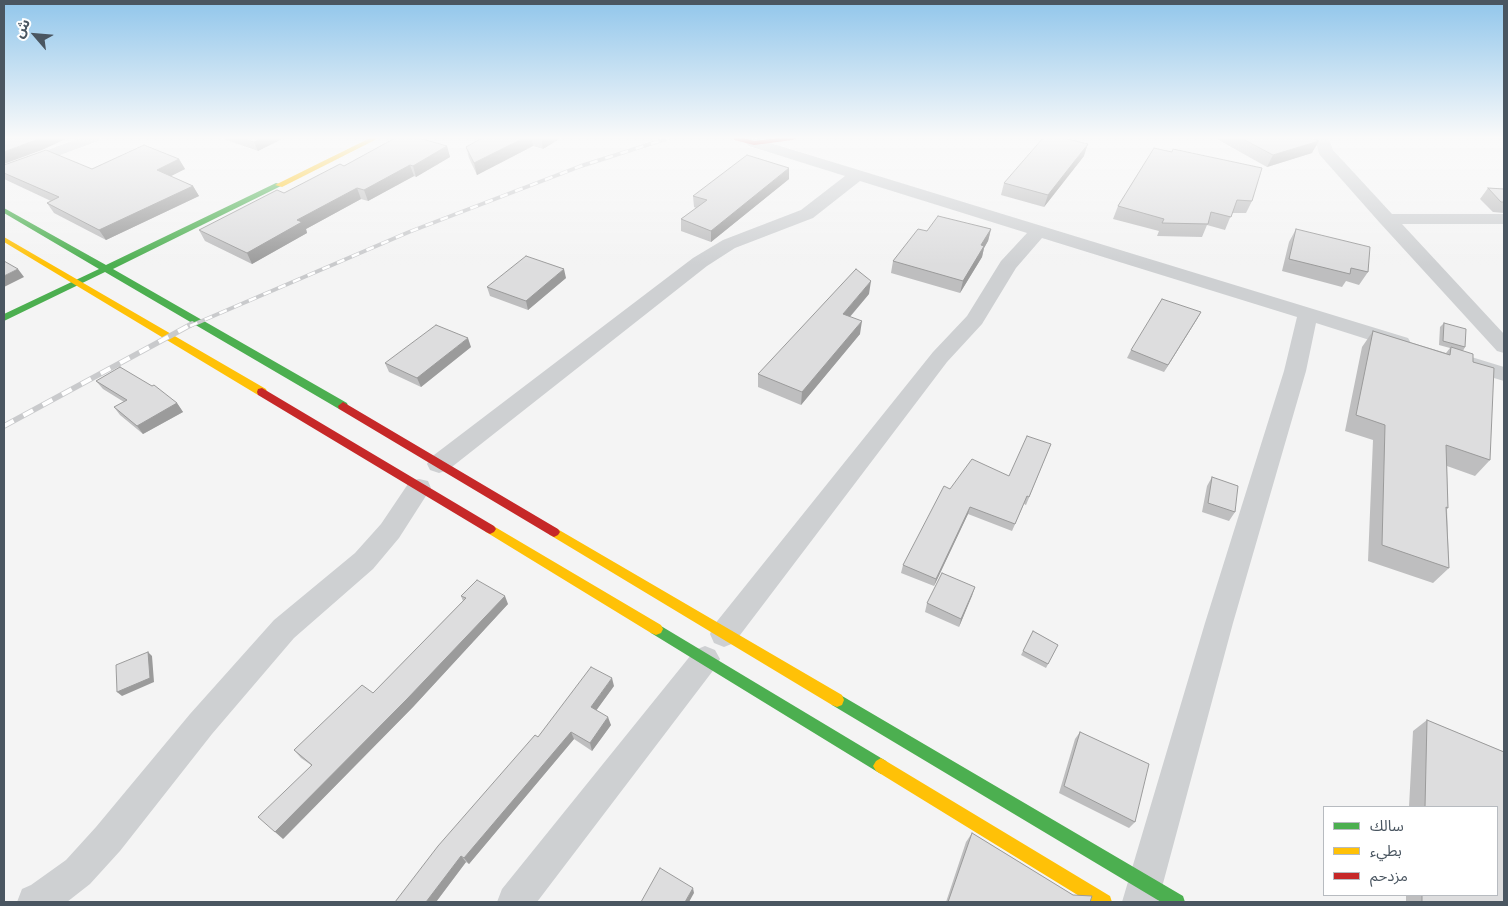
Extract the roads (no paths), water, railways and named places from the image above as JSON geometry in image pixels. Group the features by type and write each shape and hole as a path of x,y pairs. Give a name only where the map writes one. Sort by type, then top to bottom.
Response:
{"street":[{"path":"4,318 287,180"},
{"path":"439,464 700,262 729,244 806,214 850,180"},
{"path":"874,180 1419,349"},
{"path":"1352,180 1504,346"},
{"path":"4,210 93,257 103,269 271,364 439,464 1104,902"},
{"path":"1386,218 1504,219"},
{"path":"515,902 940,357 975,320 1008,265 1039,230"},
{"path":"4,239 271,397 419,488 714,646 1142,892 1177,902"},
{"path":"44,280 93,257"},
{"path":"1142,892 1290,389 1308,314"},
{"path":"1447,357 1504,374"},
{"path":"35,902 44,898 84,865 108,839 201,724 284,629 364,561 390,532 419,488"}],"railway":[{"path":"190,326 409,232 544,180"},
{"path":"4,426 192,324"}]}
